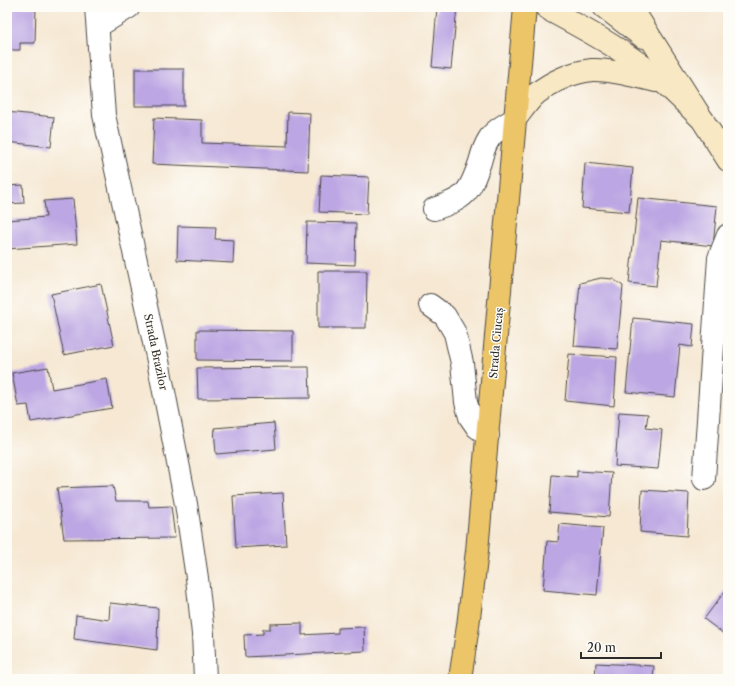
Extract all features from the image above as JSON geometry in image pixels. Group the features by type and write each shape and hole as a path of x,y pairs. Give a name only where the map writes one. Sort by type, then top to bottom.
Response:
{"main road":[{"name":"Strada Ciucaș","path":"460,679 477,551 525,7"}],"street":[{"name":"Strada Brazilor","path":"129,7 97,17 104,115 158,361 186,504 197,578 203,634 205,679"},
{"path":"546,7 607,41 664,83 703,120"},
{"path":"604,7 633,28 659,52"},
{"path":"631,7 728,160"},
{"path":"434,209 453,202 465,194 473,183 482,154 489,138 516,118 535,95 556,81 575,73 593,70 615,72 664,83"},
{"path":"704,480 719,258 728,235"},
{"path":"430,305 445,316 455,333 462,363 466,402 470,417 477,427 488,435"}],"building":[{"path":"7,7 36,7 35,43 20,43 20,50 7,50"},
{"path":"437,7 457,7 451,69 432,67"},
{"path":"135,69 184,69 184,106 135,106"},
{"path":"7,112 54,117 51,147 7,142"},
{"path":"288,112 310,113 308,171 152,164 154,118 202,120 202,143 287,146"},
{"path":"585,163 633,168 629,212 582,208"},
{"path":"321,175 369,177 367,214 319,212"},
{"path":"23,185 24,203 7,204 7,186"},
{"path":"638,198 717,206 713,246 661,240 656,286 629,283"},
{"path":"73,199 77,244 7,249 7,220 46,217 44,201"},
{"path":"307,222 356,223 355,265 306,263"},
{"path":"178,226 216,227 215,239 234,240 233,263 177,260"},
{"path":"318,271 367,271 366,328 318,328"},
{"path":"601,278 613,279 623,286 617,349 574,346 580,283"},
{"path":"101,284 114,345 64,355 51,294"},
{"path":"726,302 728,302 728,340 727,340"},
{"path":"633,318 694,324 692,347 680,345 675,397 626,392"},
{"path":"197,330 293,331 293,361 197,360"},
{"path":"569,354 617,357 614,406 565,401"},
{"path":"48,367 52,389 107,379 112,408 31,422 28,405 18,406 12,373"},
{"path":"309,367 310,398 198,399 197,368"},
{"path":"619,412 648,414 646,428 662,430 658,469 615,466"},
{"path":"274,423 276,449 216,454 214,428"},
{"path":"577,471 612,473 609,517 549,512 552,475 577,477"},
{"path":"113,486 116,501 148,501 149,507 171,506 175,538 64,539 57,488"},
{"path":"642,490 689,493 687,536 640,532"},
{"path":"283,493 286,545 236,548 233,496"},
{"path":"560,524 603,528 597,595 543,590 547,541 558,542"},
{"path":"728,587 728,637 704,619"},
{"path":"110,603 158,608 157,650 74,639 76,615 109,620"},
{"path":"302,623 302,635 338,633 338,628 364,627 365,651 245,657 244,635 263,634 263,629 270,629 270,624"},
{"path":"596,663 654,666 653,679 595,679"}]}
